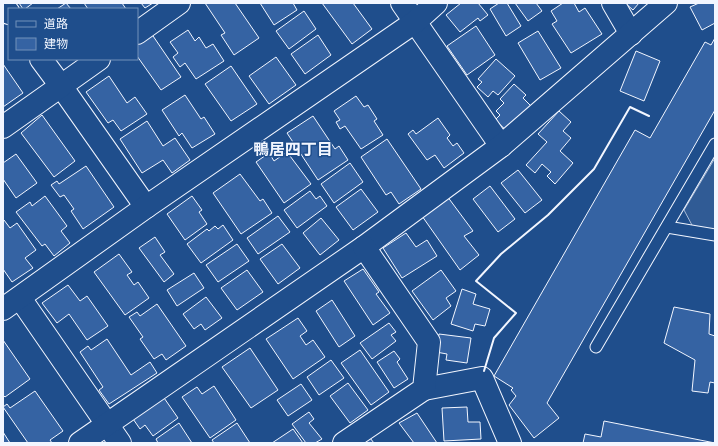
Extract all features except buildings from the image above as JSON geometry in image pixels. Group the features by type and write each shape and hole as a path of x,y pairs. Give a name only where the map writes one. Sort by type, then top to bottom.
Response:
{"street":[{"path":"138,32 179,3"},
{"path":"402,3 501,146"},
{"path":"120,443 11,303 146,207 415,22 436,3"},
{"path":"613,3 631,34"},
{"path":"80,443 364,247 501,146 666,3"},
{"path":"43,60 146,207"},
{"path":"3,127 98,60"},
{"path":"364,247 429,342 424,388"},
{"path":"344,443 424,388 482,378 510,443"}],"lane":[{"path":"596,347 715,144"},
{"path":"667,226 715,235"}],"shaded area":[{"path":"715,158 715,231 693,227 684,210"}],"wall":[{"path":"484,371 494,338 516,313 476,281 501,254 548,215 594,169 630,107 649,116"}],"district":[{"name":"鴨居四丁目","path":"293,149"}]}
